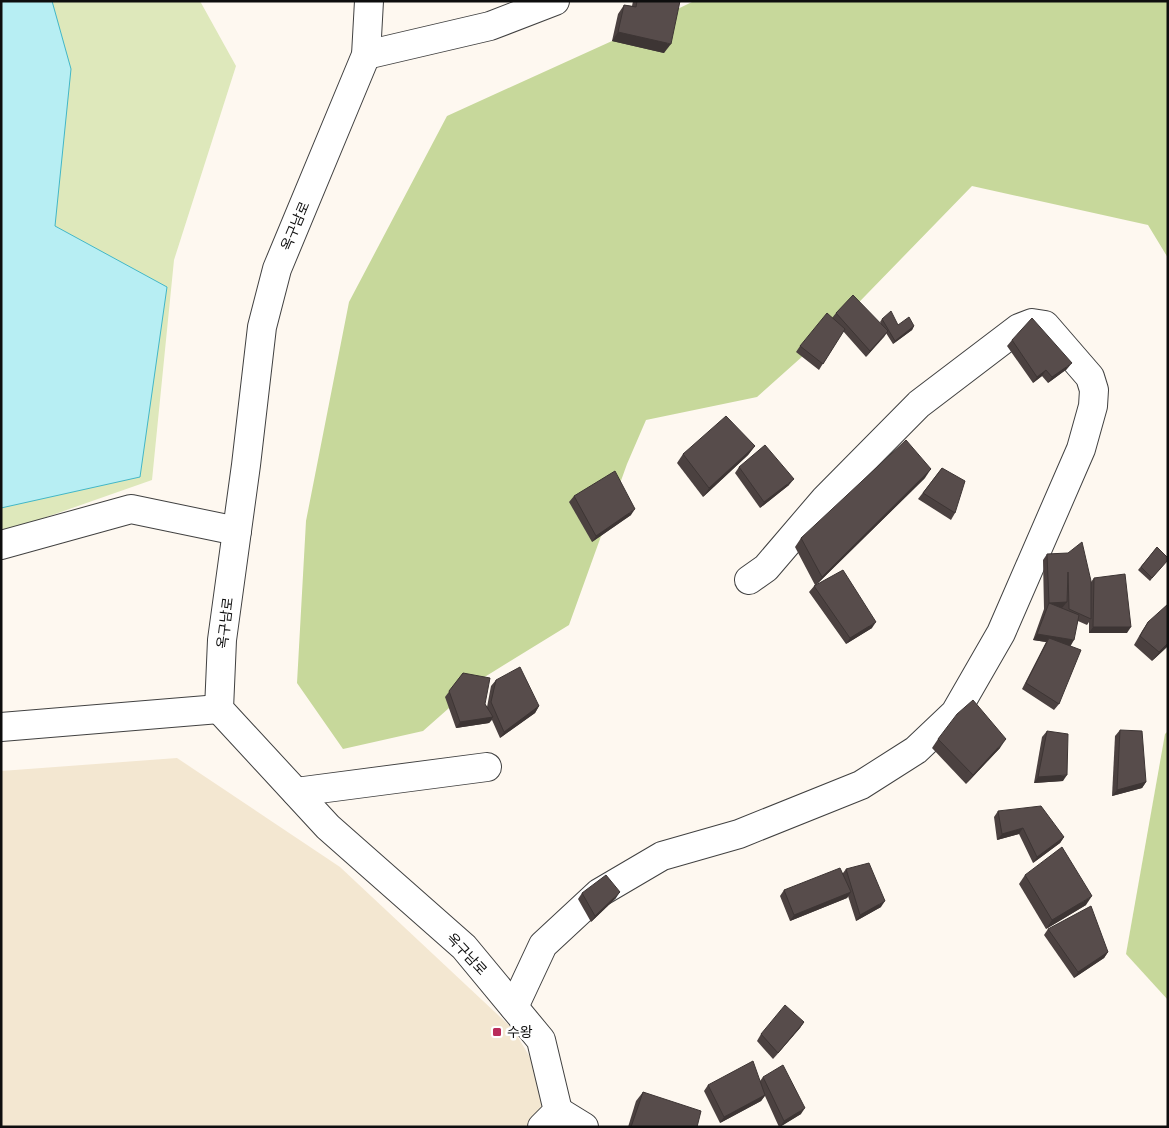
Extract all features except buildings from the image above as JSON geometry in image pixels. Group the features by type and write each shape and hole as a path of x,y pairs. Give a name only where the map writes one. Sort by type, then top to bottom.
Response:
{"street":[{"name":"옥구남로","path":"369,1 366,55 277,269 262,327 222,640 219,709 328,827 464,947 541,1040 550,1119"},
{"path":"366,55 490,26 555,1"},
{"path":"514,1007 543,945 599,893 662,856 739,834 861,785 916,750 955,713 1001,633 1081,449 1093,406 1094,390 1090,377 1045,325 1032,323 1019,328 919,404 825,499 766,568 749,580"},
{"path":"1,545 131,509 237,531"},
{"path":"1,727 219,709"},
{"path":"296,792 487,767"},
{"path":"550,1119 584,1127"}],"shaded area":[{"path":"177,758 340,867 513,1029 572,1127 1,1127 1,771"}],"green space":[{"path":"1,1 200,1 236,66 174,260 152,480 1,533"},
{"path":"694,1 1168,1 1168,258 1148,225 972,186 832,330 757,397 646,420 627,464 569,625 483,678 423,731 343,749 297,683 306,521 349,302 447,116 612,41"},
{"path":"1168,731 1168,1000 1126,954 1165,734"}],"water":[{"path":"1,1 52,1 71,69 55,226 167,287 140,477 1,508"}],"place":[{"name":"수왕","path":"497,1032"}]}
